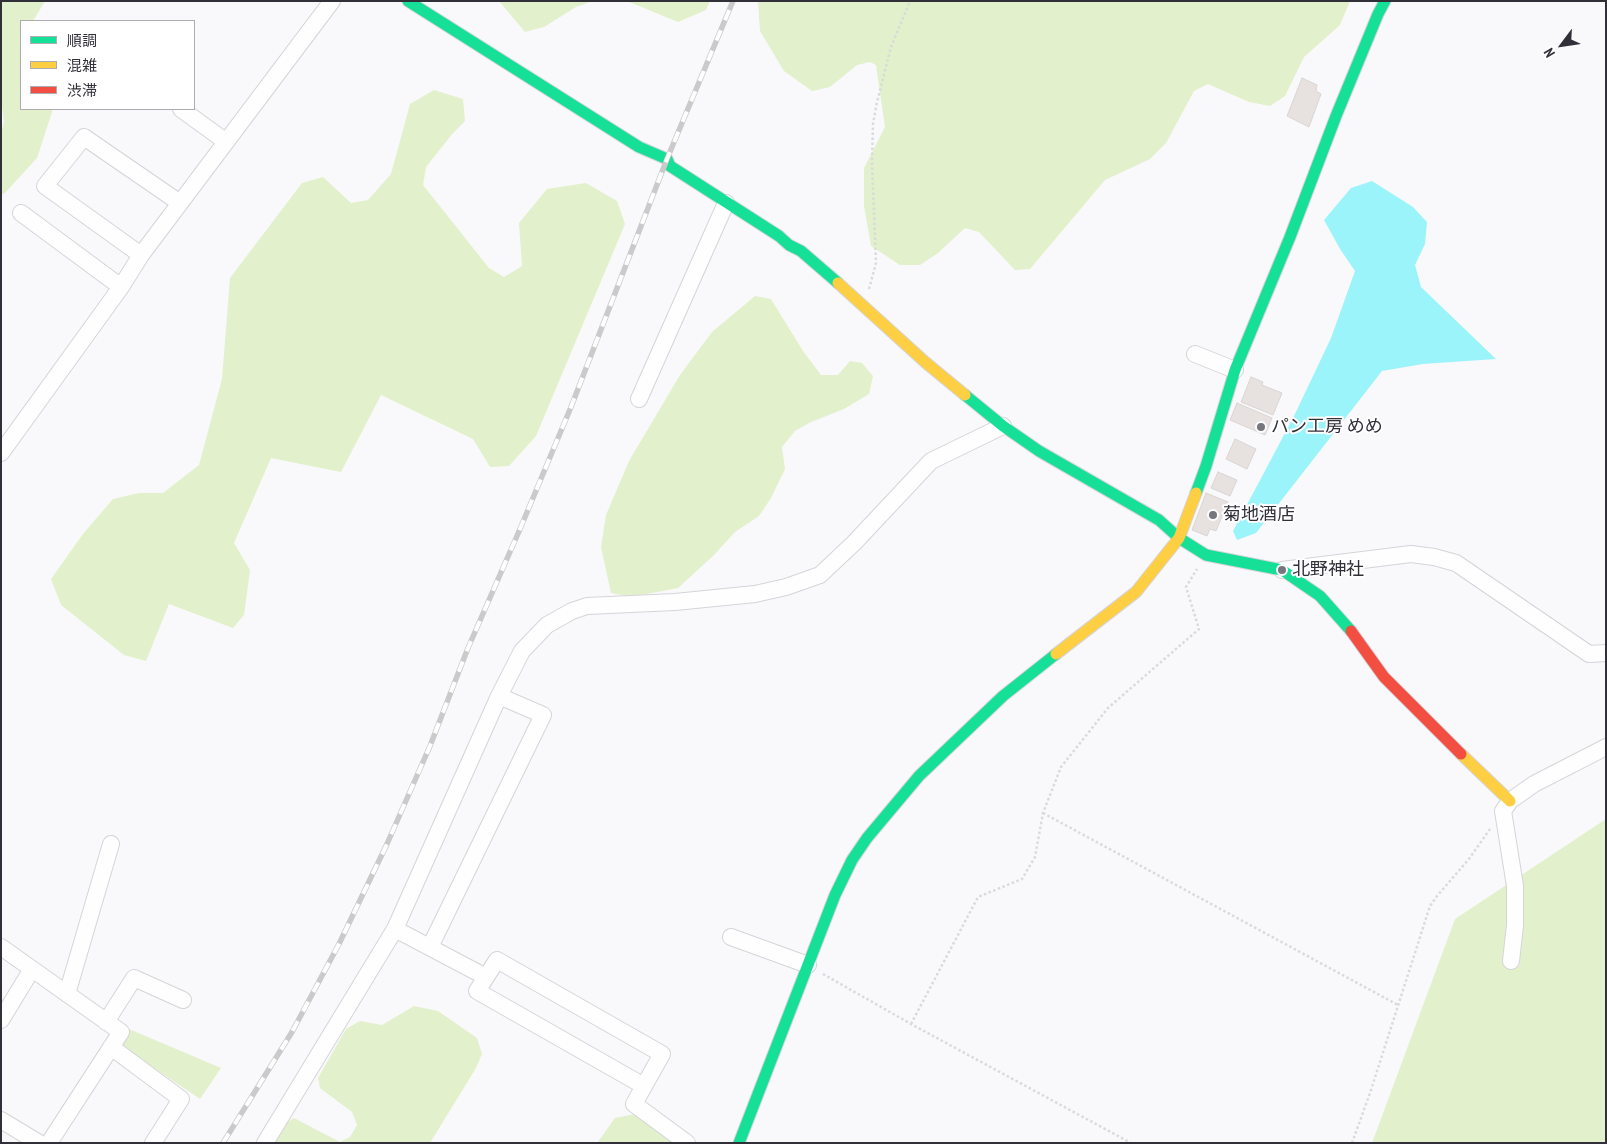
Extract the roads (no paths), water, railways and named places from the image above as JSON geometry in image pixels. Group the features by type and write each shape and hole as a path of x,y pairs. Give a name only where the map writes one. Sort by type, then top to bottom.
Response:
{"street":[{"path":"1,452 120,287 140,254 332,1"},
{"path":"408,1 639,147 667,159 670,166 779,236 801,252 925,362 1003,426 1090,481 1159,520 1178,538 1206,555 1282,570 1411,554 1434,557 1456,563 1589,654 1606,654"},
{"path":"739,1143 835,896 852,860 867,838 918,776 1003,696 1136,592 1178,538 1206,466 1235,370 1290,237 1336,116 1385,1"},
{"path":"182,110 225,141"},
{"path":"140,254 44,186 84,136 180,203"},
{"path":"639,399 726,203"},
{"path":"21,213 120,287"},
{"path":"1195,354 1235,370"},
{"path":"265,1143 395,929 499,696 522,651 547,625 572,610 587,606 675,602 755,594 786,587 820,575 854,544 931,461 1003,426"},
{"path":"1282,570 1320,596 1346,624 1384,677 1436,730 1480,770 1506,806 1515,886 1515,925 1511,961"},
{"path":"430,947 543,715 499,696"},
{"path":"1506,806 1534,784 1606,747"},
{"path":"67,994 110,844"},
{"path":"395,929 486,977"},
{"path":"731,937 808,965"},
{"path":"1,946 121,1032 49,1143"},
{"path":"644,1086 477,991 497,960 662,1054 634,1104 687,1143"},
{"path":"1,1020 32,969"},
{"path":"106,1022 134,978 183,1000"},
{"path":"111,1047 181,1098 153,1143"},
{"path":"1,1120 39,1143"}],"water":[{"path":"1372,181 1413,207 1427,222 1425,244 1415,265 1421,287 1496,359 1423,364 1382,371 1256,533 1237,540 1233,531 1294,416 1331,338 1355,271 1324,220 1351,188"}],"railway":[{"path":"223,1143 292,1032 339,944 387,844 430,746 468,648 571,407 667,159 733,1"}],"place":[{"name":"パン工房 めめ","path":"1261,427"},
{"name":"菊地酒店","path":"1213,515"},
{"name":"北野神社","path":"1282,570"}]}
